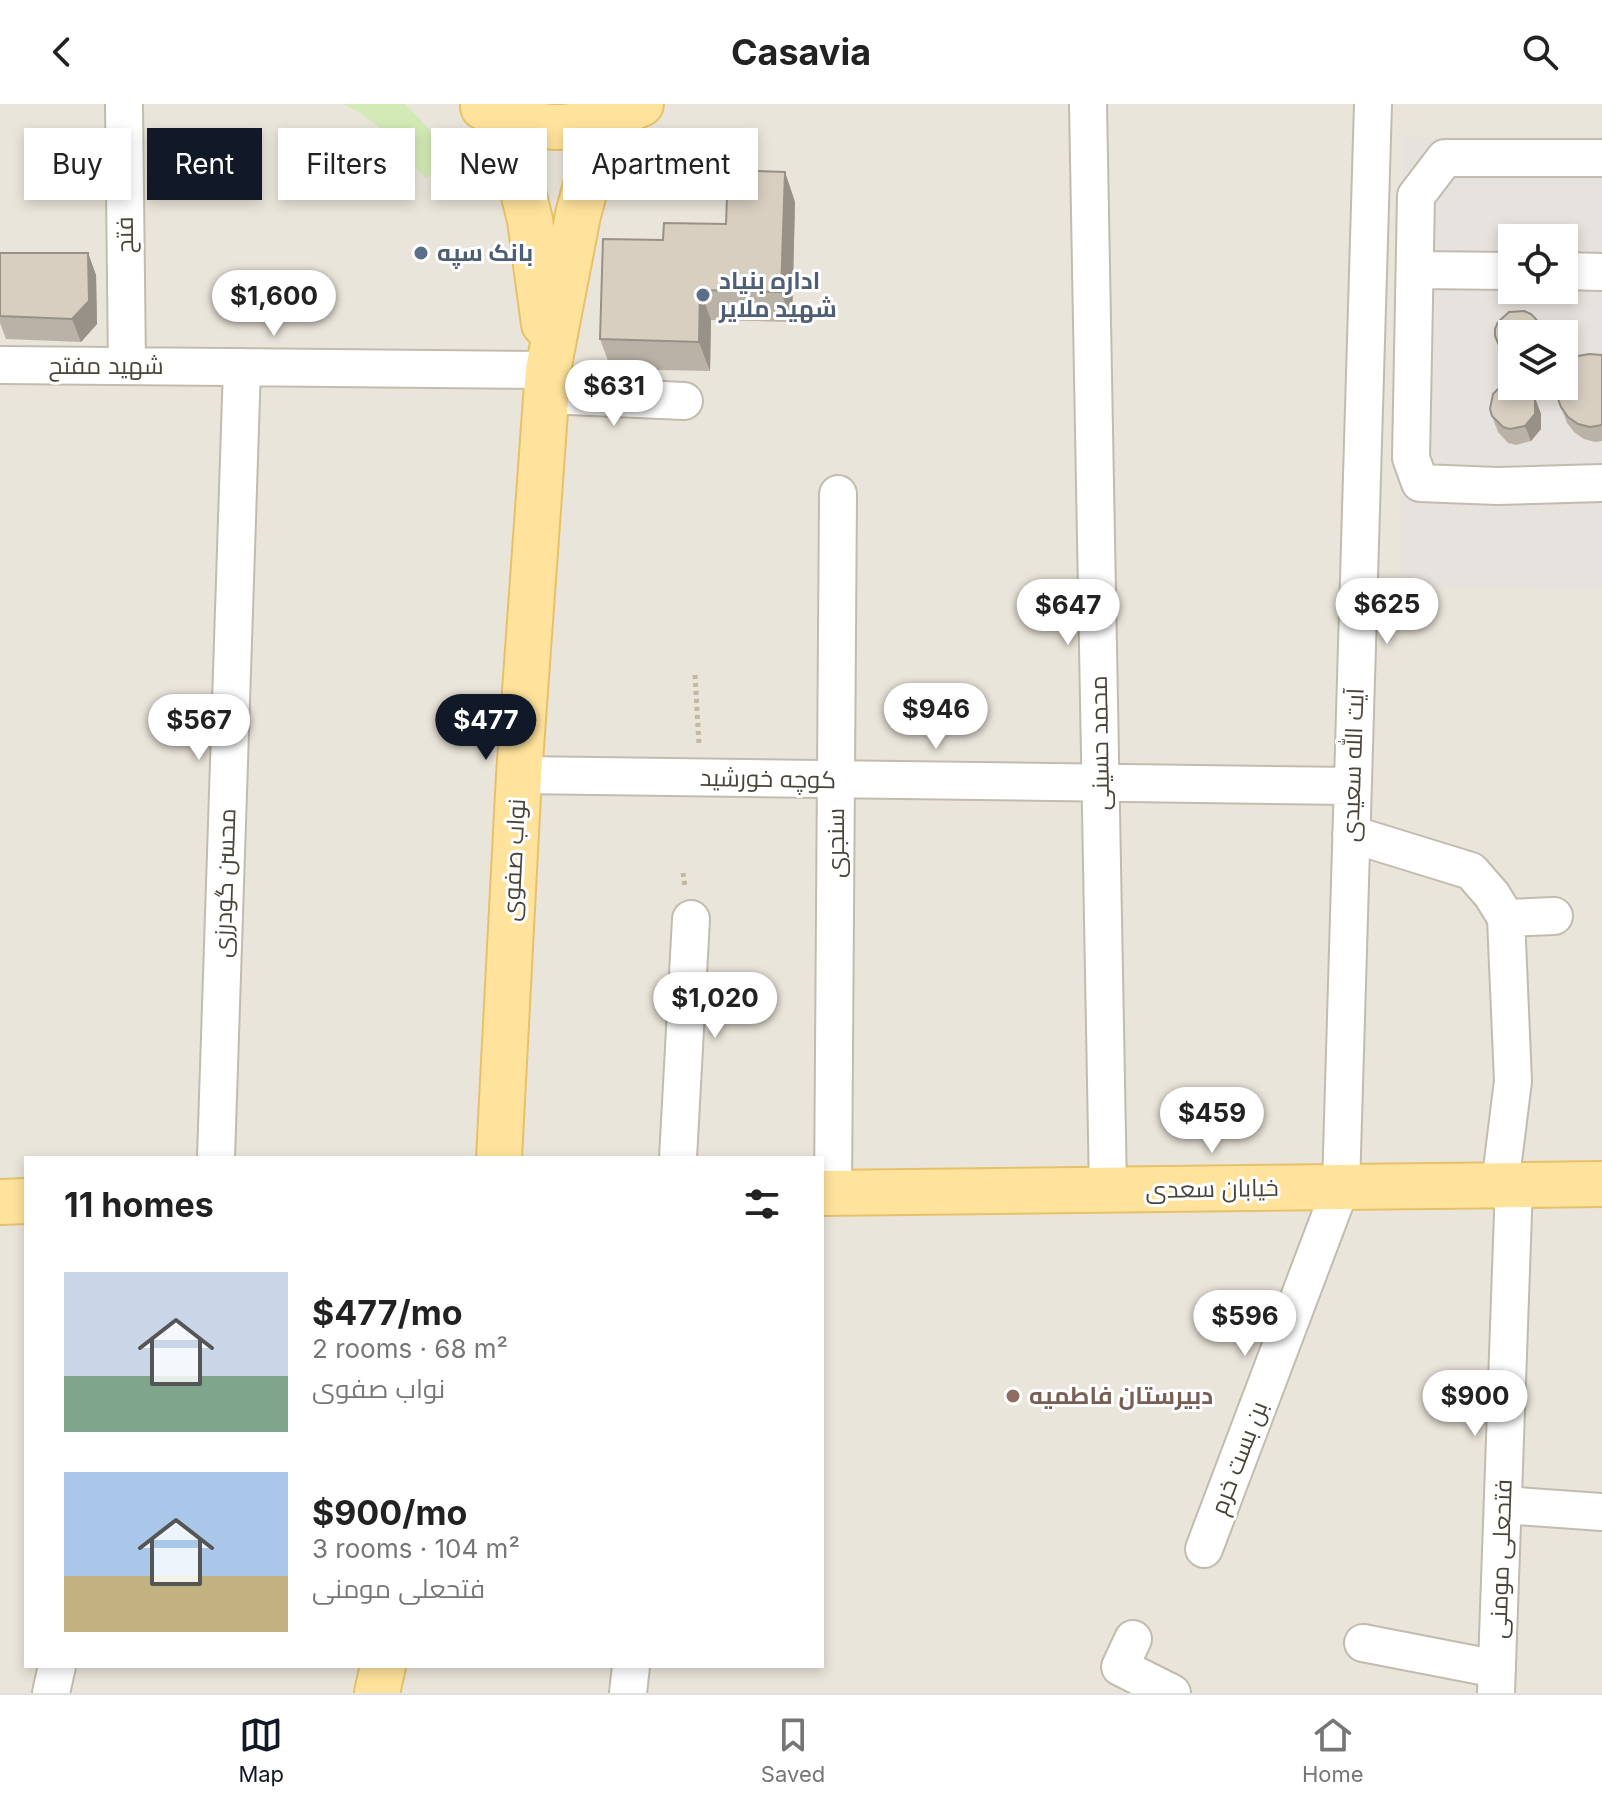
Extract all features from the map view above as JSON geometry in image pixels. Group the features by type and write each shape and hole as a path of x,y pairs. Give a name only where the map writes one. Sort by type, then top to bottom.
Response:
{"main road":[{"path":"491,111 529,124 553,127 579,126 622,112"},
{"path":"491,111 530,220 540,286 547,382"},
{"path":"547,382 578,215 622,112"},
{"name":"نواب صفوی","path":"499,1156 519,775 547,382"},
{"name":"خیابان سعدی","path":"828,1192 1602,1184"},
{"path":"0,1202 24,1201"},
{"path":"377,1693 383,1668"}],"street":[{"name":"فتح","path":"124,104 127,366"},
{"name":"محمد حسینی","path":"1088,104 1108,1190"},
{"name":"آیت الله سعیدی","path":"1341,1187 1373,104"},
{"path":"1602,158 1445,158 1416,196 1411,458 1420,483 1497,486 1602,483"},
{"path":"1416,270 1498,271"},
{"path":"1578,271 1602,272"},
{"name":"شهید مفتح","path":"0,365 242,367 547,382 684,401"},
{"name":"محسن گودرزی","path":"216,1156 242,367"},
{"name":"سنجری","path":"828,1192 838,494"},
{"name":"کوچه خورشید","path":"519,775 1353,786"},
{"path":"1351,834 1471,871 1492,895 1506,918 1554,916"},
{"name":"فتحعلی مومنی","path":"1496,1681 1503,1505 1507,1185 1513,1081 1506,918"},
{"path":"678,1156 691,919"},
{"name":"بن بست خرم","path":"1204,1549 1341,1187"},
{"path":"1503,1505 1602,1512"},
{"path":"1133,1639 1120,1667 1172,1693"},
{"path":"1363,1643 1496,1681"},
{"path":"51,1693 57,1668"},
{"path":"628,1693 631,1668"}],"path":[{"path":"695,675 702,778"}],"shaded area":[{"path":"0,104 1602,104 1602,1693 0,1693"},
{"path":"1404,137 1602,139 1602,589 1399,587"}],"green space":[{"path":"342,104 405,104 431,131 431,174 426,178 415,166 415,128 379,128"}],"building":[{"name":"اداره بنیاد شهید ملایر","path":"758,171 785,172 781,292 700,290 699,342 600,339 603,239 663,240 664,223 726,224 727,200 758,200"},
{"path":"0,253 88,253 89,301 72,319 0,316"},
{"path":"1524,311 1537,320 1500,320 1509,312"},
{"path":"1498,322 1498,343 1495,336"},
{"path":"1602,355 1602,425 1590,427 1578,424 1568,417 1558,400 1578,400 1578,356"},
{"path":"1498,389 1498,400 1535,400 1535,414 1525,426 1503,427 1492,416 1493,394"}],"place":[{"name":"بانک سپه","path":"421,253"},
{"name":"اداره بنیاد شهید ملایر","path":"703,295"},
{"name":"دبیرستان فاطمیه","path":"1013,1396"}]}
